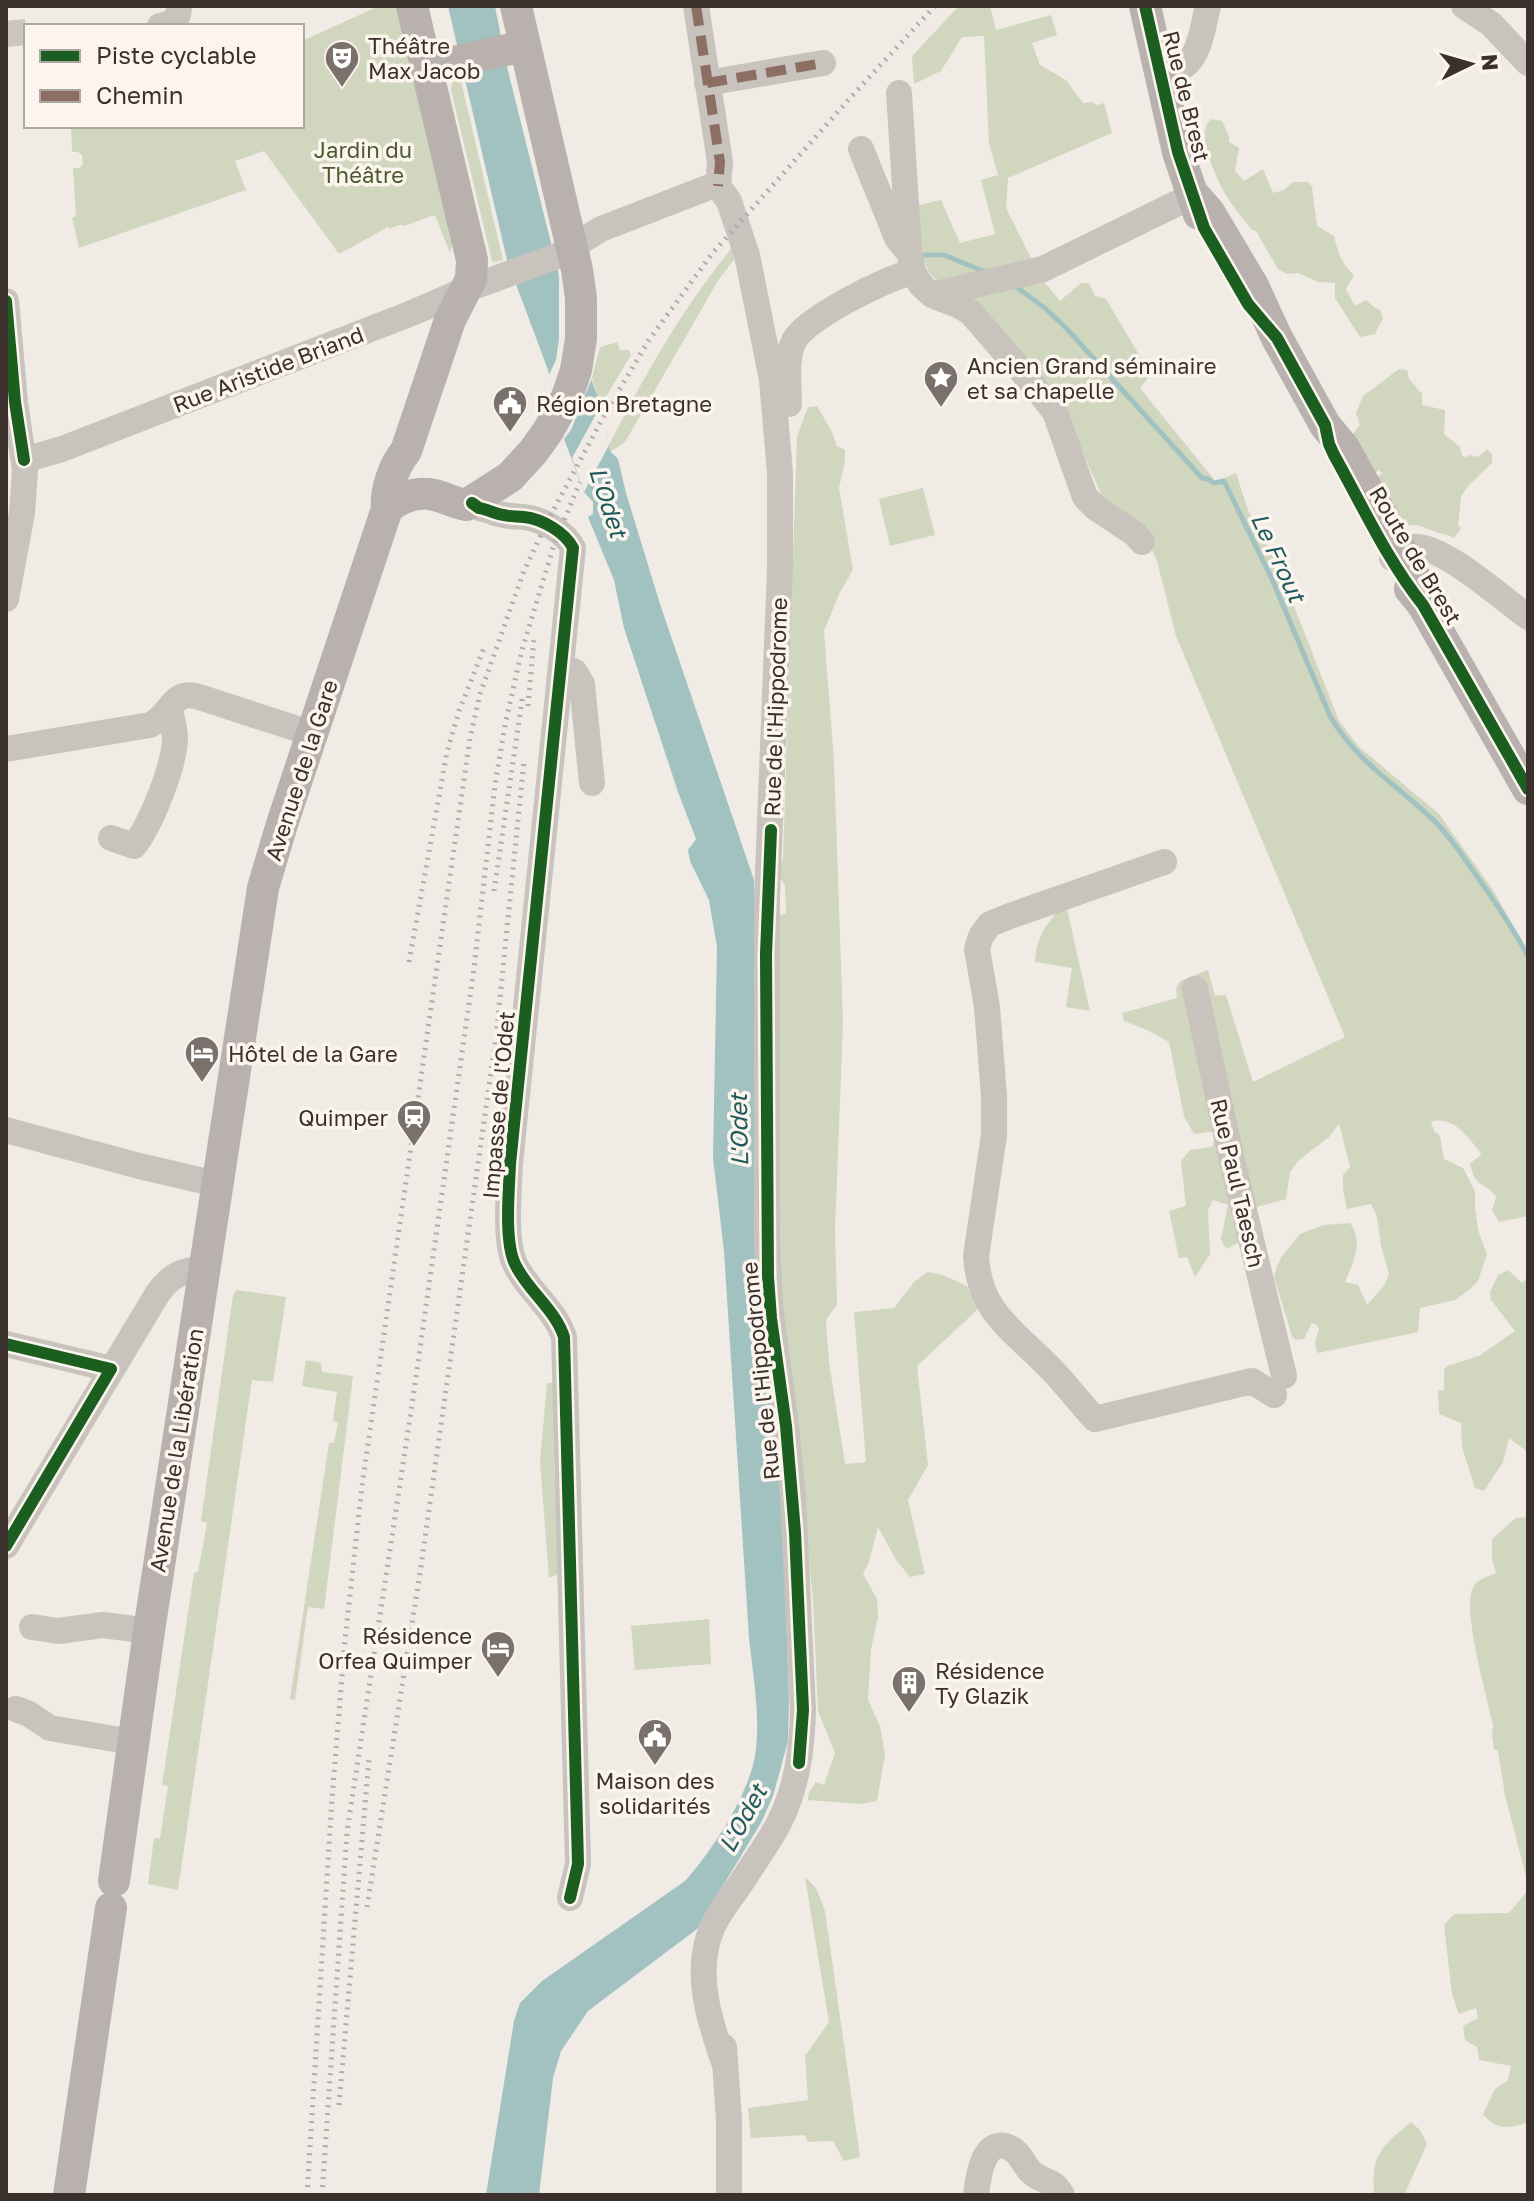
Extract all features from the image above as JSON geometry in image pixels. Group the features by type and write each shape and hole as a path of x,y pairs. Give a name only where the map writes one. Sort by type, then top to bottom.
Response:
{"main road":[{"name":"Avenue de la Gare","path":"204,1269 263,888 387,509 387,493 406,451 457,303 472,274 472,260 412,6"},
{"path":"387,509 395,501 428,494 466,505 504,482 533,452 557,416 574,377 580,347 581,298 564,252 514,44 516,6"},
{"name":"Rue de Brest","path":"1145,6 1178,152 1194,195"},
{"path":"426,68 514,44"},
{"name":"Route de Brest","path":"1194,195 1209,212 1245,272 1325,425 1344,448 1397,555 1415,578 1423,605 1528,789"},
{"name":"Avenue de la Libération","path":"69,2195 132,1742 204,1269"}],"street":[{"path":"564,252 601,229 689,194 718,186 720,162 696,6"},
{"path":"1160,75 1180,69 1190,60 1208,6"},
{"path":"1464,6 1491,24 1528,63"},
{"path":"707,83 823,63"},
{"path":"899,93 918,281"},
{"path":"861,149 918,281 970,312 1031,382 1060,422 1085,497 1142,542"},
{"name":"Rue de l'Hippodrome","path":"718,186 729,201 749,267 772,380 780,473 780,569 767,898 767,1241 770,1305 786,1426 795,1532 803,1710 799,1763 790,1799 778,1825 715,1922 705,1955 707,2007 724,2062 729,2120 729,2195"},
{"path":"780,473 786,466 789,451 790,355 799,332 820,317 883,282 1004,279 1043,269 1194,195"},
{"name":"Rue Aristide Briand","path":"17,449 62,449 564,252"},
{"path":"6,301 23,504 6,599"},
{"path":"406,451 407,472 428,494"},
{"path":"504,482 518,516"},
{"name":"Impasse de l'Odet","path":"472,503 498,514 529,517 546,524 566,537 573,548 510,1164 509,1200 509,1230 515,1264 557,1322 564,1337 578,1864 570,1898"},
{"path":"1397,555 1415,547 1442,555 1528,617"},
{"path":"561,666 575,672 582,684 592,783"},
{"path":"6,749 150,725 169,710 180,695 189,695 313,734"},
{"path":"111,838 134,846 145,828 172,756 175,730 169,710"},
{"name":"Rue Paul Taesch","path":"1164,862 990,924 981,936 977,949 991,1044 994,1096 994,1135 978,1240 977,1273 981,1290 989,1305 1020,1341 1046,1363 1095,1419 1252,1381 1279,1386 1195,989"},
{"path":"6,1130 217,1184"},
{"path":"6,1546 165,1283 184,1270 204,1269"},
{"path":"6,1344 111,1369"},
{"path":"32,1627 58,1631 103,1625 149,1631"},
{"path":"16,1709 50,1728 132,1742"},
{"path":"976,2195 983,2158 991,2149 1003,2146 1015,2151 1030,2172 1052,2182 1062,2195"}],"green space":[{"name":"Jardin du Théâtre","path":"379,6 398,6 453,241 450,253 435,215 404,226 388,227 339,254 264,151 235,161 246,190 79,248 72,218 76,216 73,168 80,168 83,163 82,155 72,152 71,128 304,128 304,40"},
{"path":"959,6 990,6 996,30 1051,15 1057,35 1032,43 1040,65 1066,80 1083,103 1104,103 1112,133 1008,178 1006,208 1041,278 1060,301 1081,283 1089,283 1095,296 1106,299 1151,375 1140,388 1216,482 1236,473 1248,510 1277,563 1339,721 1359,747 1439,814 1493,890 1528,952 1528,1216 1499,1222 1492,1210 1496,1197 1477,1181 1472,1172 1470,1163 1481,1153 1454,1125 1431,1121 1434,1131 1440,1136 1444,1159 1463,1168 1475,1191 1478,1230 1487,1254 1478,1281 1469,1290 1455,1300 1420,1308 1418,1332 1318,1353 1315,1344 1319,1329 1317,1325 1312,1323 1304,1339 1295,1340 1292,1336 1274,1277 1282,1256 1300,1234 1323,1225 1350,1223 1357,1245 1345,1282 1358,1285 1367,1305 1384,1286 1389,1274 1377,1217 1371,1204 1347,1209 1343,1175 1350,1167 1339,1124 1290,1172 1286,1199 1256,1207 1240,1242 1226,1249 1221,1239 1228,1205 1213,1200 1208,1210 1210,1254 1195,1277 1187,1257 1179,1258 1169,1211 1186,1206 1181,1161 1190,1150 1212,1147 1218,1131 1194,1134 1184,1116 1169,1042 1124,1021 1122,1013 1177,998 1176,989 1180,981 1208,970 1215,996 1226,995 1253,1082 1345,1037 1176,636 1157,561 1144,532 1103,499 1057,392 965,289 940,283 932,276 923,258 919,205 941,200 960,243 995,234 981,180 998,175 989,143 984,36 962,37 941,71 914,84 912,56"},
{"path":"458,79 461,81 503,260 495,262 492,261 451,90 452,83"},
{"path":"1212,119 1222,121 1229,142 1239,148 1235,171 1244,181 1263,169 1273,193 1284,190 1293,182 1308,182 1312,187 1317,226 1334,236 1341,257 1354,275 1346,289 1355,306 1366,300 1380,310 1383,318 1375,334 1361,337 1358,334 1335,298 1335,283 1318,282 1278,269 1256,231 1252,230 1225,194 1217,177 1208,155 1205,133"},
{"path":"731,249 737,256 719,279 625,442 610,452 609,445 665,344"},
{"path":"617,342 620,350 629,350 631,355 601,405 592,378 599,350"},
{"path":"1399,369 1407,370 1409,379 1422,394 1422,405 1445,410 1444,434 1460,447 1462,456 1478,457 1487,449 1492,454 1492,463 1461,497 1458,526 1461,528 1454,538 1400,522 1377,477 1383,473 1378,470 1375,474 1351,442 1360,425 1356,413 1363,396"},
{"path":"817,406 837,446 845,450 839,488 853,570 824,631 834,762 843,1023 835,1230 837,1304 826,1320 829,1362 845,1464 866,1462 854,1312 894,1308 914,1282 928,1272 967,1286 978,1309 917,1366 928,1465 908,1500 925,1574 910,1577 896,1560 878,1527 863,1574 877,1599 878,1617 871,1649 868,1700 880,1726 885,1755 877,1801 859,1804 808,1800 816,1782 824,1785 835,1753 818,1711 813,1599 780,1303 777,915 786,914 785,886 778,874 783,859 797,437 808,407"},
{"path":"923,488 935,535 890,546 879,499"},
{"path":"1063,906 1067,909 1090,1011 1066,1007 1072,968 1035,962 1043,931"},
{"path":"1508,1270 1522,1283 1528,1278 1528,1455 1509,1438 1503,1462 1484,1491 1475,1488 1462,1447 1461,1423 1439,1414 1438,1391 1444,1390 1444,1370 1447,1366 1479,1356 1515,1331 1491,1300 1490,1292 1498,1275"},
{"path":"236,1290 286,1297 273,1382 252,1380 178,1890 148,1884 154,1838 160,1839 168,1786 162,1785 194,1573 198,1572 207,1523 201,1521"},
{"path":"306,1360 321,1363 322,1372 353,1376 324,1609 308,1607 295,1700 290,1699 329,1443 334,1443 338,1423 333,1421 337,1392 302,1386"},
{"path":"547,1383 553,1383 559,1574 549,1578 540,1462"},
{"path":"1528,1517 1528,1884 1505,1795 1498,1751 1494,1749 1493,1725 1473,1635 1470,1601 1476,1583 1496,1573 1492,1539 1516,1518"},
{"path":"709,1619 711,1664 635,1670 631,1626"},
{"path":"805,1877 816,1888 825,1911 860,2157 844,2161 833,2141 808,2142 805,2135 751,2138 748,2108 808,2100 805,2056 829,2022"},
{"path":"1528,1890 1528,2122 1503,2127 1483,2114 1495,2089 1508,2080 1511,2066 1479,2060 1477,2047 1465,2040 1463,2026 1478,2018 1476,2008 1459,2014 1452,1994 1444,1925 1454,1914 1509,1913"},
{"path":"1411,2122 1420,2130 1427,2144 1407,2195 1374,2195 1374,2170 1380,2152"}],"water":[{"name":"L'Odet","path":"448,6 495,6 563,303 601,405 610,451 618,459 660,604 754,880 758,1288 782,1492 788,1741 773,1796 762,1821 697,1929 588,2011 561,2051 553,2078 539,2195 486,2195 514,2021 520,2003 542,1981 685,1881 695,1869 728,1822 745,1788 755,1756 757,1712 749,1638 724,1251 713,1158 717,947 709,900 690,861 688,850 696,839 624,628 614,580 588,517 593,514 593,502 584,492 564,439 548,370 507,260"}],"pier":[{"path":"559,278 592,378 571,430 564,439 549,375 556,360 559,339"},
{"path":"601,405 609,445 584,492 572,458"}],"waterway":[{"name":"Le Frout","path":"925,255 944,255 988,273"},
{"name":"Le Frout","path":"1015,286 1067,329 1202,478 1214,483 1224,481 1340,732 1363,759 1446,834 1494,900 1528,956"}],"tunnel":[{"path":"6,34 24,32"}],"railway":[{"path":"307,2195 332,1798 362,1486 470,738 480,694 524,571 546,524 649,340 711,255 935,6"},
{"path":"322,2195 347,1832 474,968 495,785 522,650 554,545 580,482"},
{"path":"528,706 534,638"},
{"path":"409,962 447,752 459,711 484,648"},
{"path":"494,891 523,694"},
{"path":"367,1907 420,1573 496,1037 524,761"},
{"path":"339,2105 369,1759"}],"marked path":[{"path":"696,6 720,162 718,186"},
{"path":"707,83 823,63"}],"cycle path":[{"path":"1145,6 1178,152 1204,228 1248,304 1277,338 1325,425 1334,455 1376,532 1423,605 1528,789"},
{"path":"6,301 15,402 24,460"},
{"path":"472,503 497,514 545,523 559,532 573,548 510,1164 508,1215 509,1242 515,1264 554,1317 564,1337 578,1864 570,1898"},
{"path":"771,830 766,954 768,1277 795,1532 803,1710 799,1763"},
{"path":"6,1344 111,1369 6,1546"}],"place":[{"name":"Théâtre Max Jacob","path":"342,89"},
{"name":"Ancien Grand séminaire et sa chapelle","path":"941,409"},
{"name":"Région Bretagne","path":"510,434"},
{"name":"Hôtel de la Gare","path":"202,1084"},
{"name":"Quimper","path":"414,1148"},
{"name":"Résidence Orfea Quimper","path":"498,1679"},
{"name":"Résidence Ty Glazik","path":"909,1714"},
{"name":"Maison des solidarités","path":"655,1767"}]}
